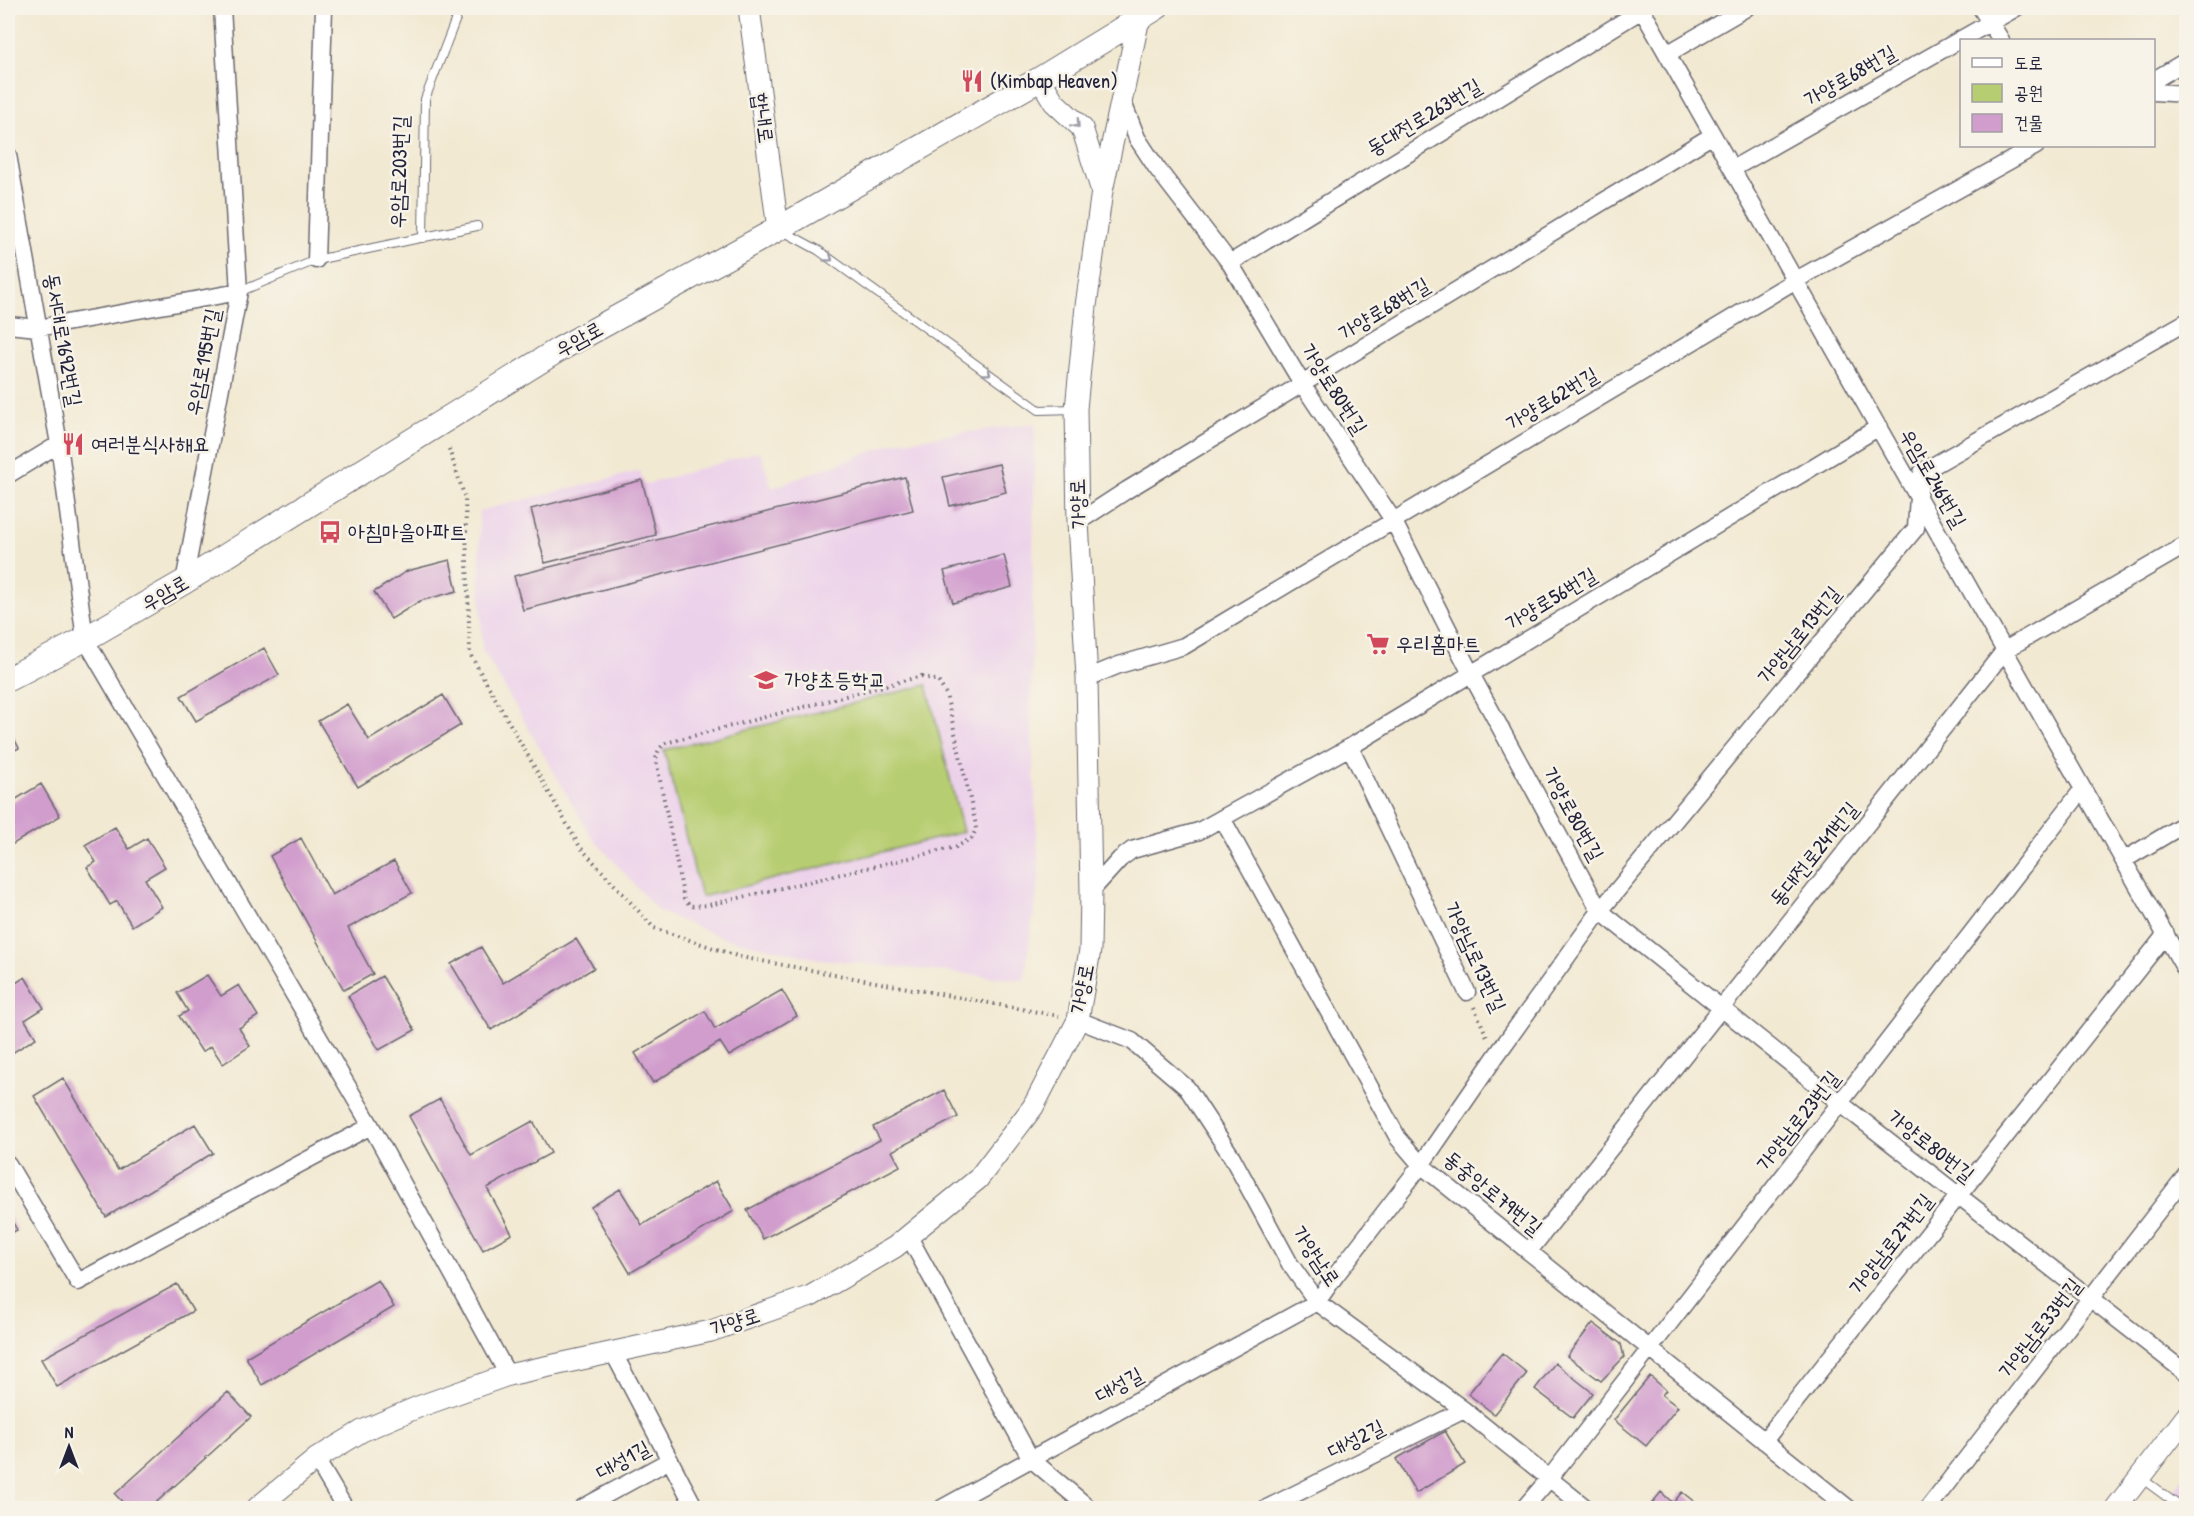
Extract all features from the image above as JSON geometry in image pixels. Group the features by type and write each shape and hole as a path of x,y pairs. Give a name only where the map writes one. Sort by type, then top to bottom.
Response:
{"main road":[{"name":"우암로","path":"8,679 184,582 558,350 778,229 1040,79 1145,11"}],"street":[{"name":"우암로195번길","path":"184,582 239,292 222,8"},
{"path":"316,260 324,8"},
{"name":"합내로","path":"749,8 778,229"},
{"path":"1667,54 1746,8"},
{"name":"가양로68번길","path":"1732,169 1986,15 2016,8"},
{"name":"우암로246번길","path":"1642,9 2082,790 2187,971"},
{"name":"동대전로263번길","path":"1230,262 1642,9"},
{"name":"가양로","path":"257,1509 316,1459 362,1431 418,1407 508,1375 711,1331 811,1296 895,1247 978,1179 1033,1107 1078,1020 1090,950 1087,678 1078,522 1076,409 1085,316 1102,191 1145,11"},
{"path":"1986,15 2000,39"},
{"path":"2155,79 2187,61"},
{"path":"1040,79 1054,102 1082,128 1102,191"},
{"path":"2155,92 2187,94"},
{"name":"가양로80번길","path":"1122,100 1137,138 1230,262 1303,385 1393,520 1471,674 1600,911 1840,1103 2187,1373"},
{"name":"가양로68번길","path":"1078,522 1127,490 1713,135"},
{"name":"가양로62번길","path":"1087,678 1119,665 1184,646 1796,280 2034,147"},
{"name":"동서대로1692번길","path":"8,155 16,248 38,328 59,444 84,639"},
{"name":"우암로195번길","path":"8,325 38,328 239,292"},
{"name":"가양남로13번길","path":"1317,1302 1335,1275 1421,1165 1600,911 1916,528 1922,472 2187,322"},
{"name":"가양로56번길","path":"1091,891 1120,859 1132,850 1199,831 1350,747 1879,427"},
{"path":"8,475 59,444"},
{"name":"동대전로241번길","path":"1529,1251 2005,651 2187,545"},
{"path":"84,639 370,1126 508,1375"},
{"name":"가양남로13번길","path":"1350,747 1467,992"},
{"name":"가양남로23번길","path":"1524,1509 2082,790"},
{"name":"동중앙로79번길","path":"1222,819 1398,1138 1421,1165 1848,1509"},
{"path":"2124,860 2187,823"},
{"name":"가양남로27번길","path":"1764,1441 2166,934"},
{"name":"가양남로","path":"1078,1020 1132,1041 1187,1088 1232,1157 1290,1264 1317,1302 1464,1410 1586,1509"},
{"path":"8,1164 78,1282 370,1126"},
{"name":"가양남로33번길","path":"1928,1509 2187,1175"},
{"path":"908,1235 1030,1460 1089,1509"},
{"name":"대성길","path":"942,1509 1317,1302"},
{"path":"613,1352 670,1460"},
{"name":"대성2길","path":"1267,1509 1464,1410"},
{"path":"2116,1509 2187,1417"},
{"path":"316,1459 345,1509"},
{"name":"대성1길","path":"582,1509 670,1460 695,1509"}],"lane":[{"name":"우암로203번길","path":"239,292 316,260 423,238 425,99 460,8"},
{"path":"423,238 477,226"},
{"path":"778,229 818,250 1039,410 1076,409"},
{"path":"2140,1477 2182,1509"}],"path":[{"path":"449,449 465,498 470,654 580,847 654,928 740,957 1078,1020"},
{"path":"922,676 938,681 946,694 975,821 976,829 972,838 956,847 709,905 690,906 684,899 656,760 657,753 666,743 922,676"},
{"name":"가양남로13번길","path":"1467,992 1496,1056"}],"shaded area":[{"name":"가양초등학교","path":"1035,423 1031,712 1039,876 1024,980 820,959 724,938 658,911 592,837 482,649 479,511 640,471 644,485 760,451 772,488 897,442"},
{"path":"2186,1474 2186,1508 2159,1508"}],"green space":[{"path":"927,685 963,832 701,897 664,750"}],"building":[{"path":"999,464 1006,492 950,506 943,477"},
{"path":"905,477 913,510 523,610 514,576"},
{"path":"642,480 656,535 545,563 531,509"},
{"path":"1004,555 1012,587 953,603 944,571"},
{"path":"450,560 457,591 420,601 391,619 374,592 407,571"},
{"path":"264,648 279,675 196,721 181,696"},
{"path":"443,695 461,725 358,787 318,721 347,704 369,740"},
{"path":"8,727 19,748 8,754"},
{"path":"41,784 60,816 8,847 8,804"},
{"path":"115,827 129,849 147,838 165,867 145,879 162,907 132,926 117,901 110,905 87,867 96,862 85,845"},
{"path":"301,838 332,895 394,861 412,893 348,928 373,974 344,990 270,856"},
{"path":"576,939 594,968 491,1030 451,964 481,947 503,983"},
{"path":"207,975 221,996 239,985 258,1016 239,1028 250,1046 223,1064 211,1046 202,1052 179,1016 188,1011 177,993"},
{"path":"382,976 415,1030 379,1050 348,996"},
{"path":"25,977 44,1008 25,1020 36,1038 9,1055 8,988"},
{"path":"782,990 797,1016 729,1056 720,1042 653,1083 635,1053 705,1011 715,1029"},
{"path":"63,1078 118,1170 195,1124 213,1153 106,1217 34,1096"},
{"path":"944,1090 958,1117 892,1151 900,1166 763,1239 747,1210 880,1140 873,1127"},
{"path":"440,1099 471,1155 533,1121 551,1153 487,1188 512,1234 483,1250 409,1116"},
{"path":"716,1181 734,1211 630,1273 591,1207 620,1189 642,1225"},
{"path":"8,1214 17,1230 8,1235"},
{"path":"378,1280 394,1307 262,1385 246,1357"},
{"path":"177,1284 193,1311 57,1387 41,1359"},
{"path":"1593,1323 1621,1344 1624,1357 1601,1381 1567,1356"},
{"path":"1502,1353 1527,1373 1494,1414 1468,1394"},
{"path":"1555,1363 1593,1393 1573,1418 1535,1389"},
{"path":"1650,1376 1666,1390 1662,1395 1678,1407 1646,1446 1614,1420"},
{"path":"228,1392 251,1417 150,1508 128,1508 115,1494"},
{"path":"1445,1431 1465,1464 1416,1493 1396,1459"},
{"path":"1661,1492 1673,1503 1682,1492 1702,1508 1648,1508"}],"place":[{"name":"(Kimbap Heaven)","path":"972,81"},
{"name":"여러분식사해요","path":"73,444"},
{"name":"아침마을아파트","path":"330,532"},
{"name":"우리홈마트","path":"1378,644"},
{"name":"가양초등학교","path":"766,680"}]}
